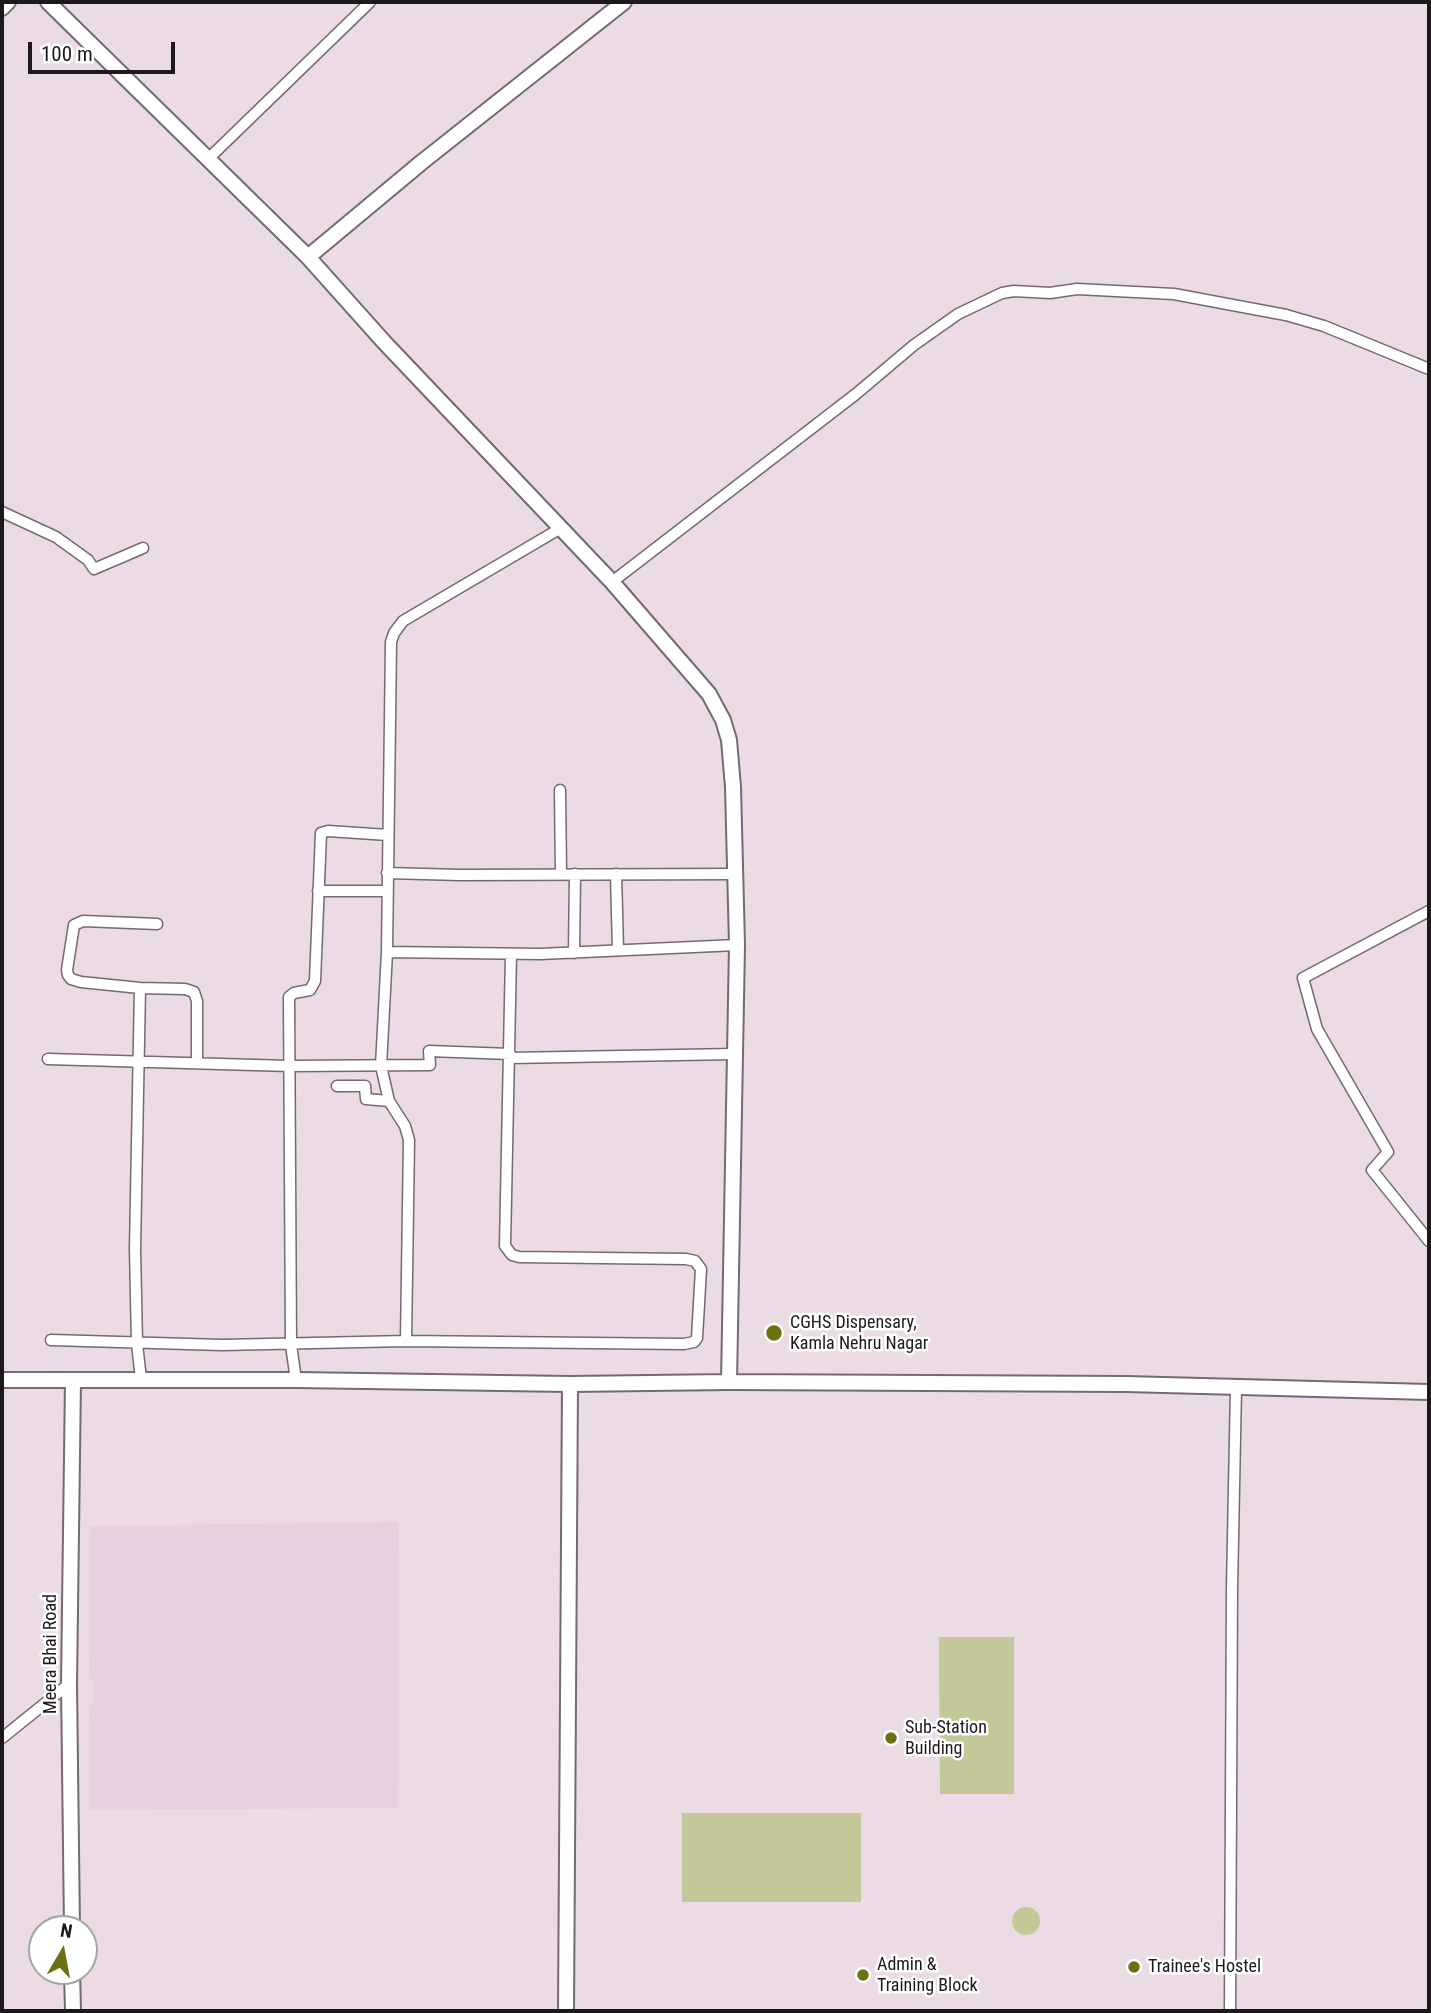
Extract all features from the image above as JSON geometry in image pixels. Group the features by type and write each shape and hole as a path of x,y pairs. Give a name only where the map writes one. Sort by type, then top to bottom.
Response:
{"street":[{"path":"2,8 8,2"},
{"path":"48,2 308,257 384,342 612,582 709,694 723,720 729,740 733,787 737,945 729,1382"},
{"path":"207,160 370,2"},
{"path":"308,257 422,162 624,2"},
{"path":"612,582 856,394 914,345 958,314 1002,293 1050,293 1077,289 1174,294 1286,315 1324,326 1429,369"},
{"path":"2,512 56,537 89,559 94,569 143,548"},
{"path":"405,1341 409,1140 405,1126 388,1101 382,1066 387,952 391,642 403,621 561,528"},
{"path":"560,790 561,874"},
{"path":"296,1380 290,1345 289,997 294,992 310,990 315,981 321,834 328,831 388,835"},
{"path":"387,873 736,874"},
{"path":"574,953 575,874"},
{"path":"616,874 618,950"},
{"path":"318,891 387,891"},
{"path":"1429,911 1303,978 1317,1029 1388,1152 1372,1170 1429,1241"},
{"path":"157,924 83,921 74,925 67,970 71,979 76,982 185,989 194,992 197,1001 197,1062"},
{"path":"387,952 574,953 737,945"},
{"path":"51,1340 137,1344 290,1345 405,1341 694,1342 697,1338 701,1269 695,1261 519,1257 505,1246 511,954"},
{"path":"140,988 135,1249 137,1344 141,1379"},
{"path":"48,1059 382,1066 430,1065 429,1051 510,1056 734,1054"},
{"path":"337,1086 365,1086 366,1100 388,1101"},
{"path":"2,1380 1126,1384 1429,1392"},
{"name":"Meera Bhai Road","path":"72,1915 69,1684 73,1380"},
{"path":"566,2011 570,1384"},
{"path":"1230,2011 1236,1387"},
{"path":"2,1738 69,1684"},
{"path":"72,1985 73,2011"}],"shaded area":[{"path":"399,1522 398,1808 90,1810 89,1707 94,1703 94,1683 89,1678 90,1526"}],"green space":[{"path":"939,1637 1014,1637 1014,1794 940,1794"},
{"path":"682,1813 861,1813 861,1902 682,1902"},
{"path":"1026,1907 1036,1911 1040,1921 1036,1931 1026,1935 1016,1931 1012,1921 1016,1911"}],"place":[{"name":"CGHS Dispensary, Kamla Nehru Nagar","path":"774,1333"},
{"name":"Sub-Station Building","path":"891,1738"},
{"name":"Trainee's Hostel","path":"1134,1967"},
{"name":"Admin & Training Block","path":"863,1975"}]}
